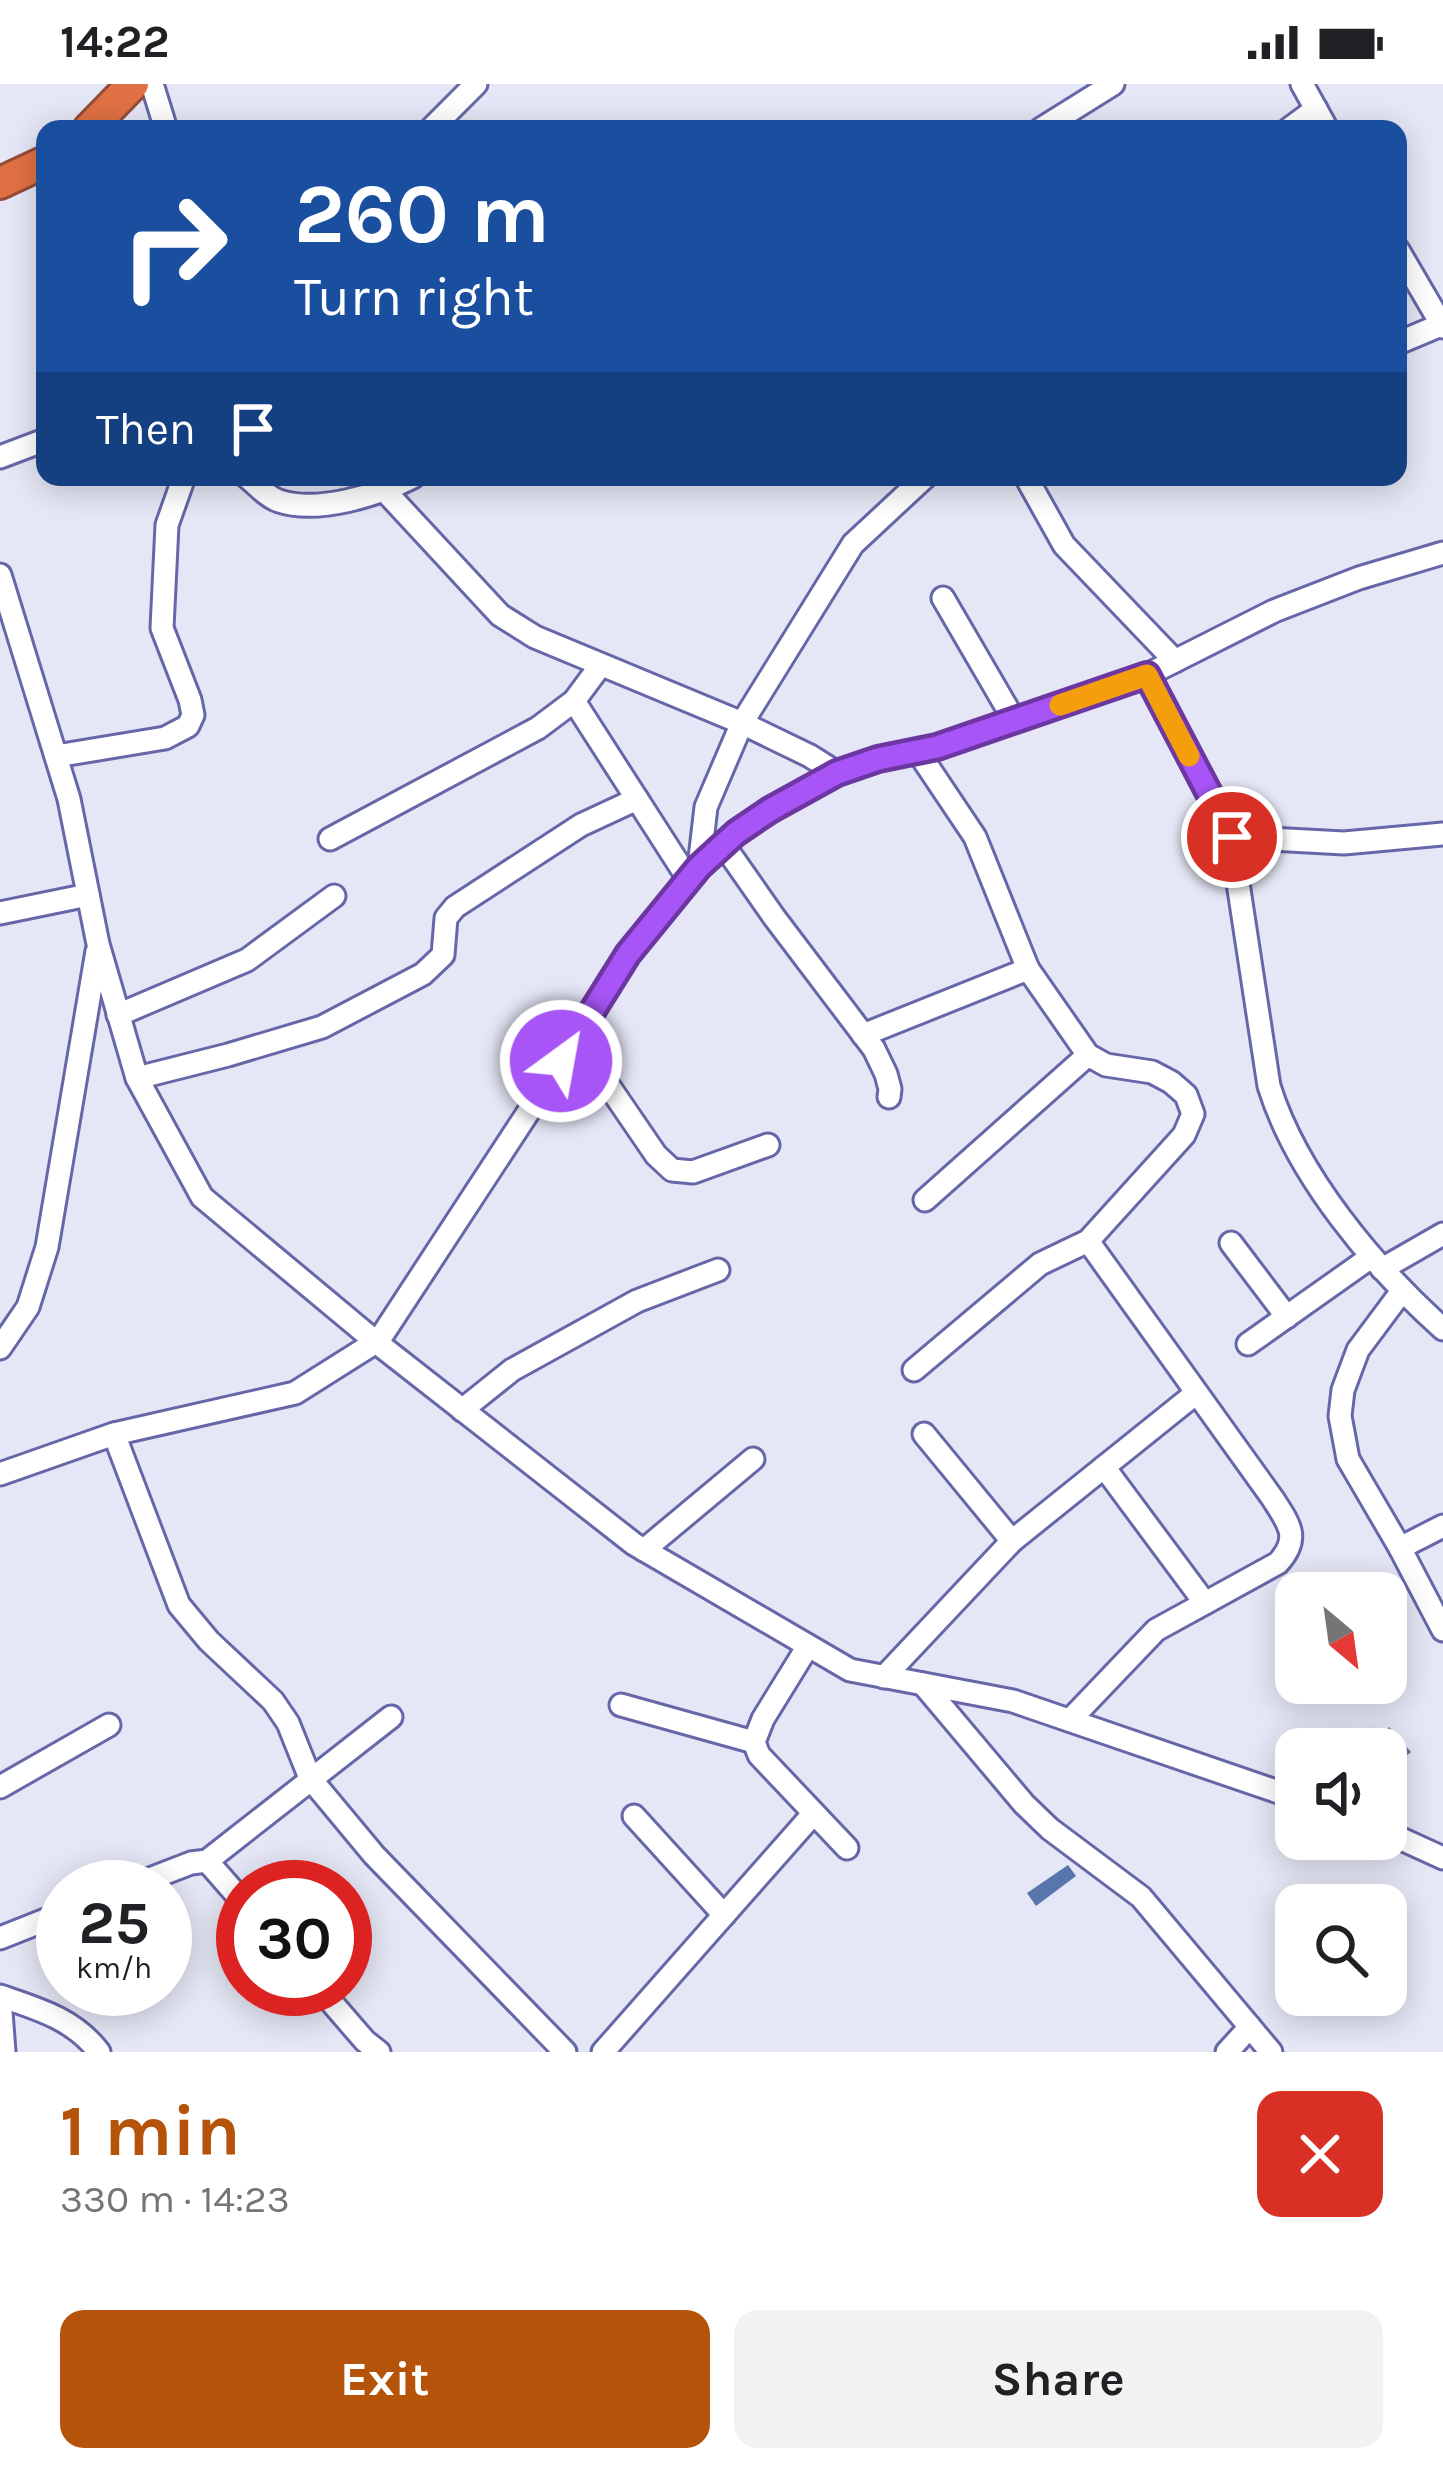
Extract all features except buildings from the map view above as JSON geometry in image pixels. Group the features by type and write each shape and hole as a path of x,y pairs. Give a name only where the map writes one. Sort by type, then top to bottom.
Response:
{"highway":[{"path":"98,120 134,84"},
{"path":"0,183 36,166"}],"street":[{"path":"152,84 163,120"},
{"path":"440,120 476,84"},
{"path":"1055,120 1112,84"},
{"path":"1302,84 1321,119"},
{"path":"1407,265 1442,325 1407,339"},
{"path":"0,457 36,443"},
{"path":"56,756 165,738 188,726 194,715 162,628 166,525 181,486"},
{"path":"258,486 274,500 308,506 395,486"},
{"path":"694,874 706,807 742,723 853,544 915,486"},
{"path":"1031,486 1064,545 1175,661"},
{"path":"385,491 500,615 535,637 742,723 837,773"},
{"path":"0,1474 114,1434 295,1393 376,1342 628,954 723,844 770,810 837,773 918,752 1147,675 1274,611 1359,578 1443,553"},
{"path":"0,574 69,800 98,944 137,1078 202,1197 376,1342 644,1550 850,1670 1013,1701 1275,1791"},
{"path":"943,598 1014,720"},
{"path":"330,839 538,728 574,700 600,666"},
{"path":"1147,675 1232,837 1276,1109 1313,1176 1376,1263 1443,1329"},
{"path":"574,700 637,799 694,874"},
{"path":"914,1370 1040,1264 1088,1241 1184,1135 1193,1114 1186,1095 1171,1082 1152,1072 1106,1065 1088,1055 1028,969 975,837 918,752"},
{"path":"137,1078 322,1027 423,974 442,955 446,918 455,907 581,825 637,799"},
{"path":"1232,837 1344,843 1443,834"},
{"path":"723,844 874,1049 886,1074 889,1097"},
{"path":"0,913 88,895"},
{"path":"118,1015 247,960 334,896"},
{"path":"0,1348 28,1307 47,1247 98,944"},
{"path":"863,1034 1028,969"},
{"path":"576,1038 672,1170 693,1172 768,1145"},
{"path":"925,1200 1088,1055"},
{"path":"1248,1344 1376,1263 1443,1234"},
{"path":"1070,1720 1156,1630 1278,1563 1290,1550 1292,1538 1273,1499 1088,1241"},
{"path":"1231,1243 1287,1317"},
{"path":"462,1410 512,1370 637,1301 718,1270"},
{"path":"1402,1291 1358,1351 1343,1390 1340,1416 1348,1459 1443,1630"},
{"path":"884,1677 1012,1541 1195,1394"},
{"path":"114,1434 178,1605 273,1701 288,1723 310,1778 374,1855 566,2052"},
{"path":"924,1434 1012,1541"},
{"path":"644,1550 753,1459"},
{"path":"1104,1467 1205,1603"},
{"path":"1400,1548 1443,1526"},
{"path":"808,1646 754,1742 759,1755 847,1848"},
{"path":"923,1684 1037,1817 1142,1897 1271,2052"},
{"path":"621,1706 754,1742"},
{"path":"192,1863 207,1861 392,1717"},
{"path":"0,1787 109,1725"},
{"path":"604,2052 814,1813"},
{"path":"634,1816 724,1915"},
{"path":"1407,1842 1443,1858"},
{"path":"207,1861 216,1871"},
{"path":"0,1938 36,1924"},
{"path":"4,2052 0,1997 59,2016 99,2052"},
{"path":"343,2016 379,2052"},
{"path":"1227,2052 1250,2027"}],"slow traffic":[{"path":"1060,705 1147,675 1189,756"}],"route":[{"path":"561,1061 628,954 723,844 770,810 837,773 878,759 937,747 1147,675 1232,837"}]}
